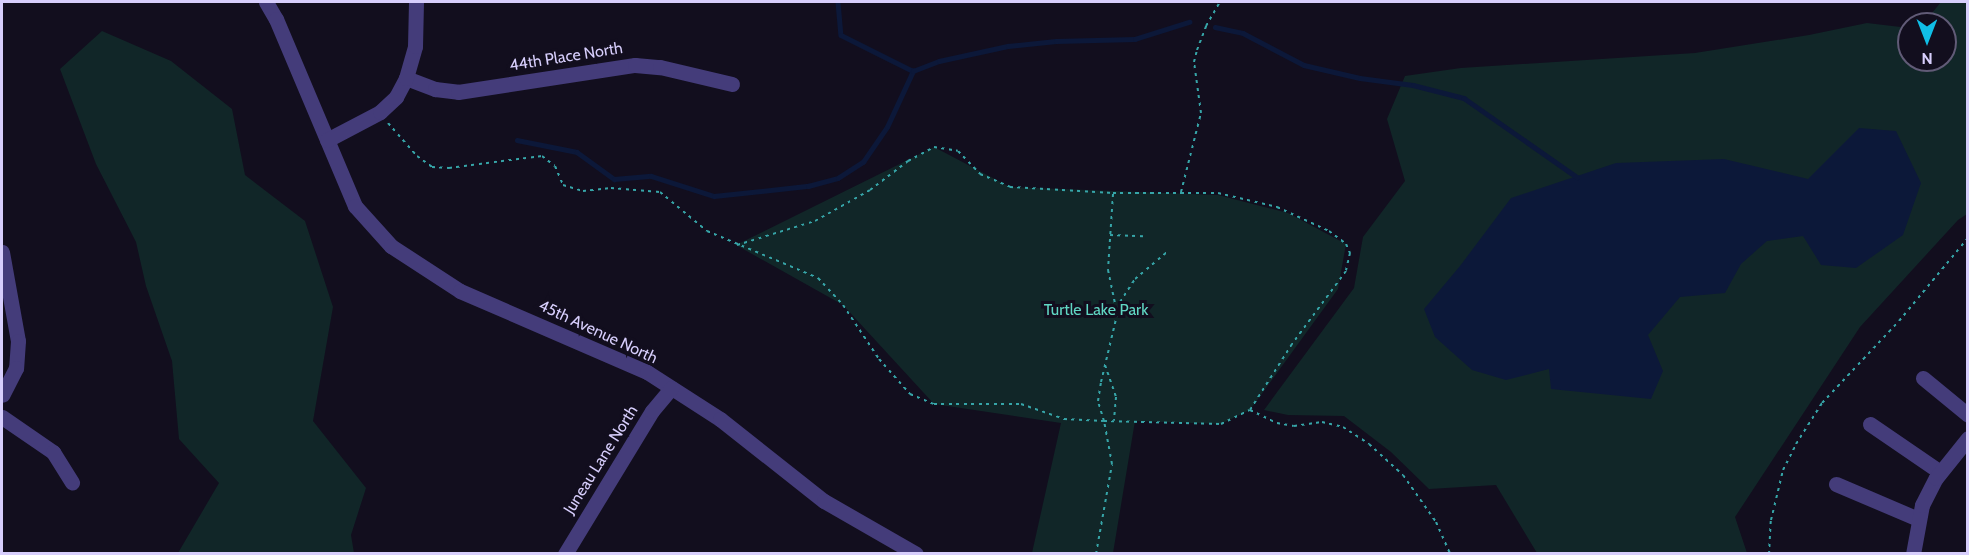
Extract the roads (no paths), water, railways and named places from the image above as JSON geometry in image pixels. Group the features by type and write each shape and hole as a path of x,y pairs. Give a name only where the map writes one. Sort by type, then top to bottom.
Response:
{"street":[{"name":"45th Avenue North","path":"266,2 276,19 355,206 391,246 460,291 647,372 720,419 824,501 916,554"},
{"path":"327,140 380,112 396,97 406,78 415,46 416,2"},
{"name":"44th Place North","path":"406,78 435,89 458,92 634,65 660,67 732,84"},
{"path":"2,252 18,341 16,368 2,395"},
{"path":"1923,378 1968,415"},
{"name":"Juneau Lane North","path":"565,554 652,411 671,388"},
{"path":"2,417 53,452 72,483"},
{"path":"1870,424 1940,472"},
{"path":"1913,554 1922,505 1940,472 1968,438"},
{"path":"1836,484 1918,519"}],"water":[{"path":"1859,128 1896,131 1921,183 1903,235 1856,268 1821,265 1803,236 1767,241 1741,264 1725,293 1680,297 1648,335 1663,371 1651,399 1551,389 1549,369 1506,380 1472,370 1435,337 1424,309 1460,266 1511,198 1616,163 1724,159 1808,179"}],"waterway":[{"path":"838,2 841,35 913,71"},
{"path":"517,140 577,152 614,179 651,176 714,196 808,186 838,178 863,162 887,127 913,71 939,61 1008,46 1056,41 1135,39 1189,22"},
{"path":"1215,27 1243,33 1304,65 1360,78 1413,85 1464,98 1577,177"}],"park label":[{"name":"Turtle Lake Park","path":"1096,310"}]}
